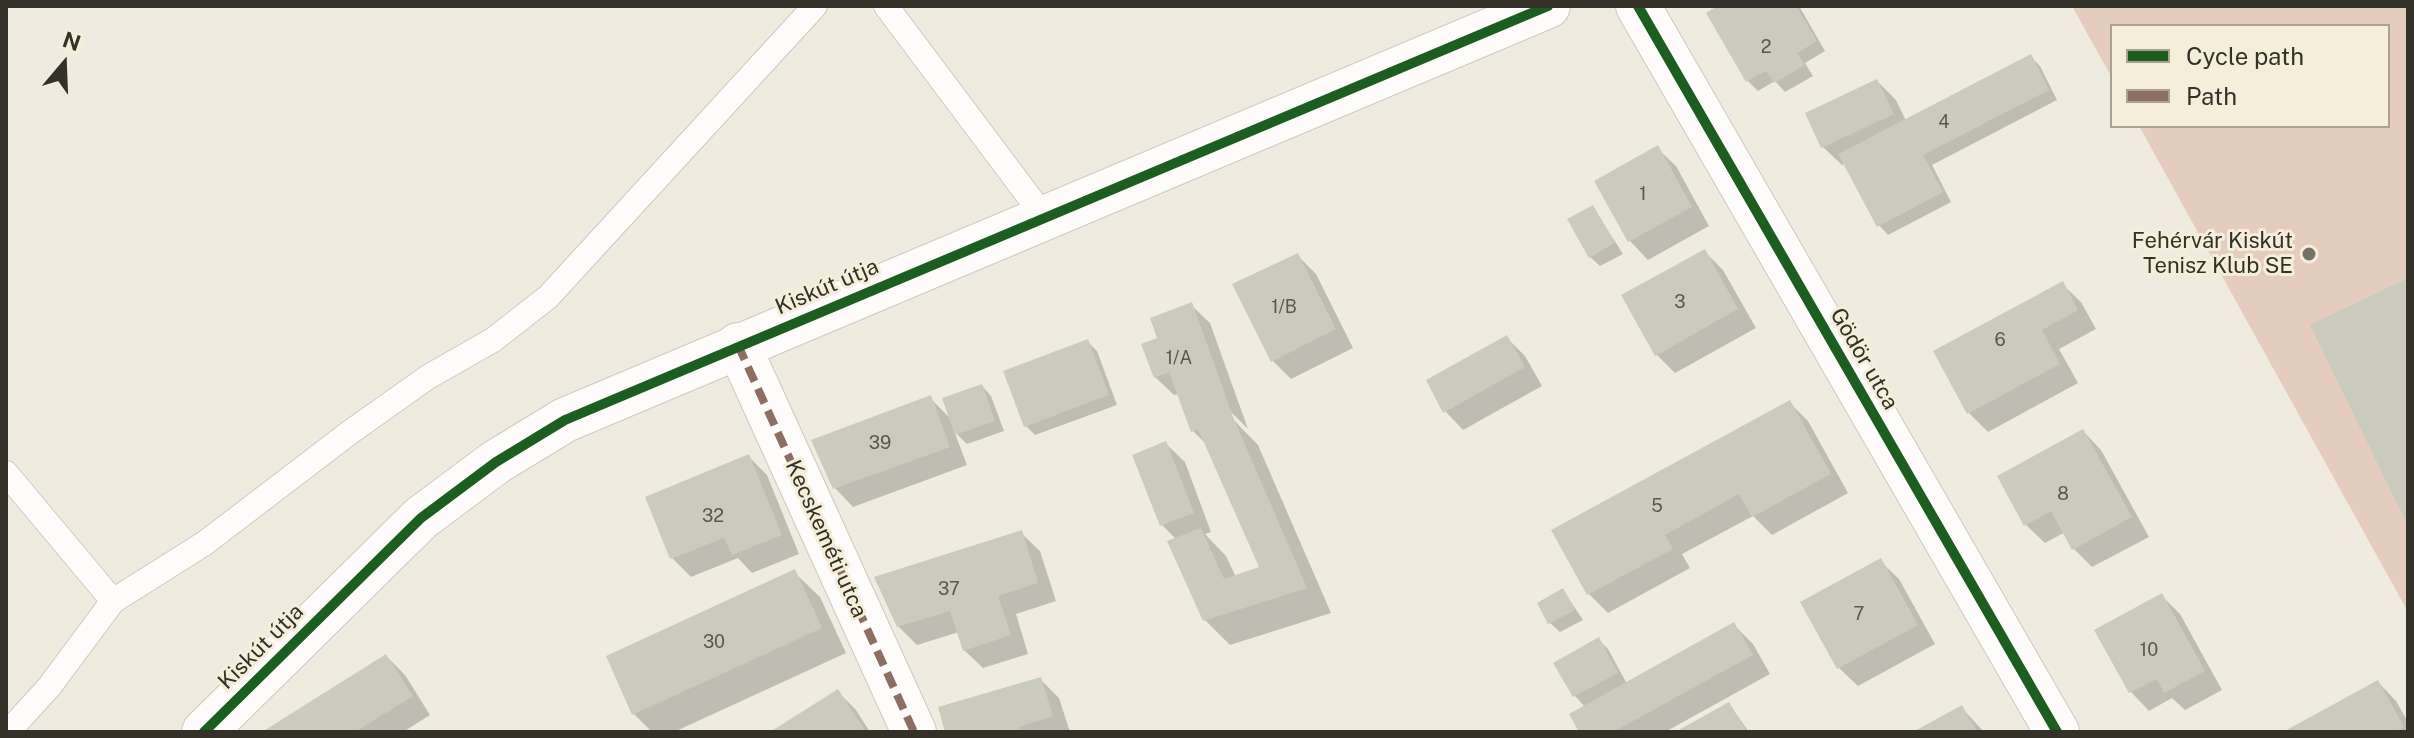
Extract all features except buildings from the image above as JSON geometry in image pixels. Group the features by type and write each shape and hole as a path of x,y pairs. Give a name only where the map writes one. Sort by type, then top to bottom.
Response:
{"street":[{"name":"Kiskút útja","path":"204,732 421,518 496,462 565,420 1548,6"},
{"name":"Gödör utca","path":"1638,6 2057,732"},
{"name":"Kecskeméti utca","path":"738,345 914,732"}],"lane":[{"path":"8,732 49,687 113,601 205,543 349,433 428,377 493,340 548,297 815,6"},
{"path":"886,6 1045,218"},
{"path":"6,473 113,601"}],"shaded area":[{"name":"Fehérvár Kiskút Tenisz Klub SE","path":"2072,6 2408,6 2408,612 2140,128 2390,128 2390,24 2110,24 2110,74"}],"marked path":[{"path":"738,345 914,732"}],"cycle path":[{"path":"204,732 421,518 496,462 565,420 1548,6"},
{"path":"1638,6 2057,732"}],"place":[{"name":"Fehérvár Kiskút Tenisz Klub SE","path":"2309,254"}]}
